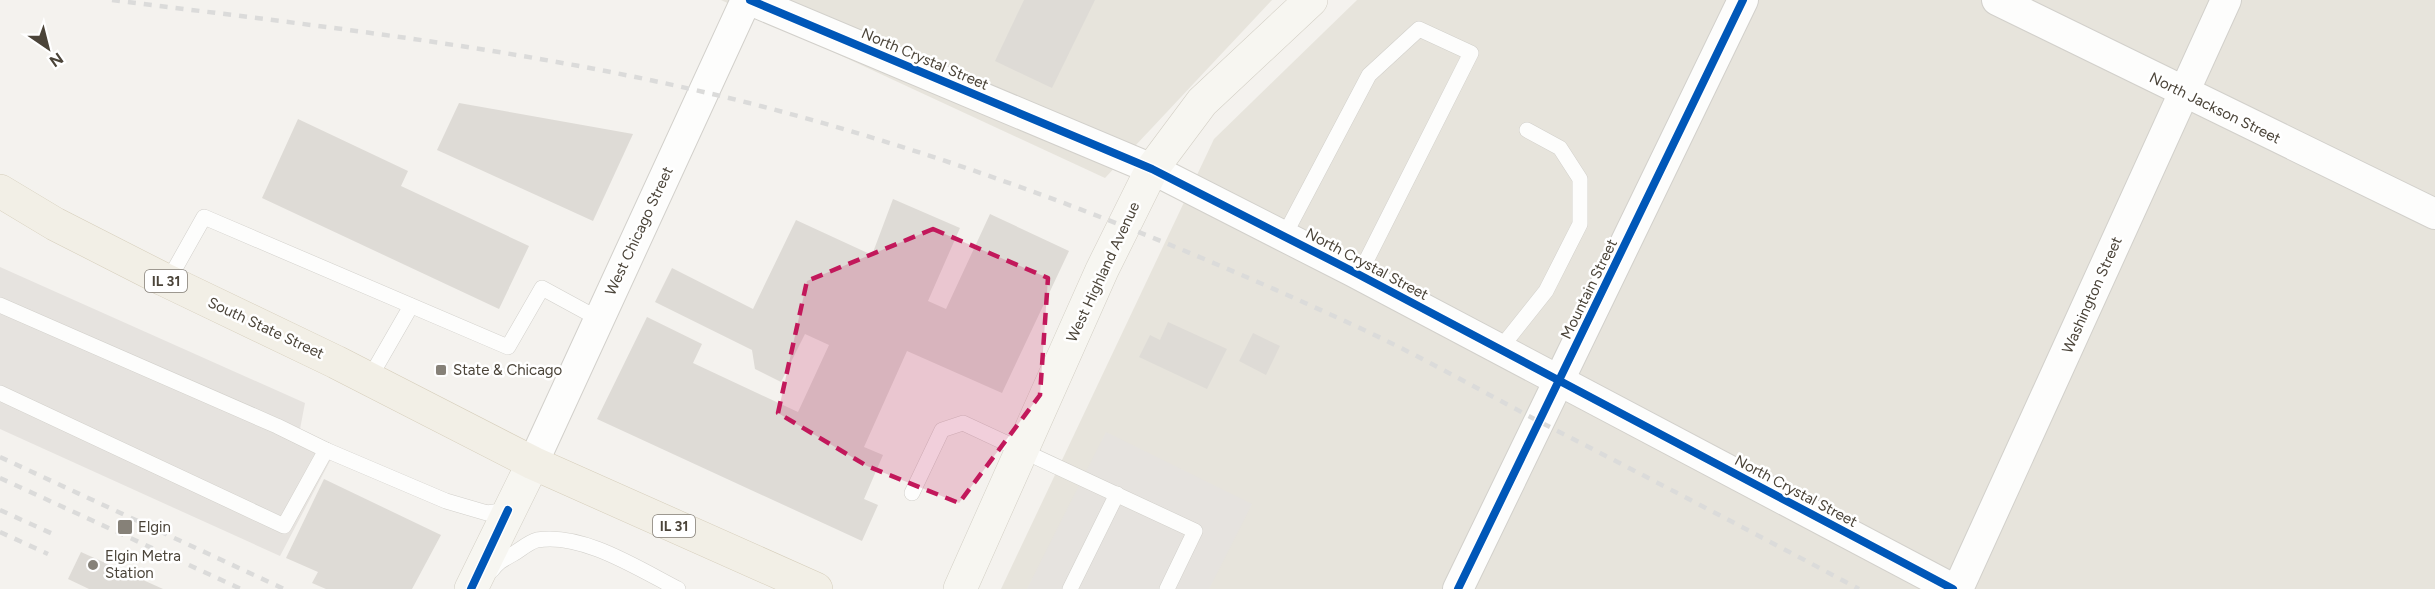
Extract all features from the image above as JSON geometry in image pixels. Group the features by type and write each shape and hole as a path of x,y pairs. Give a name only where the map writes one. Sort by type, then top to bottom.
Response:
{"main road":[{"name":"West Highland Avenue","path":"960,589 1102,270 1152,169 1202,102 1311,0"},
{"name":"South State Street","path":"0,191 55,224 533,463"},
{"path":"471,589 533,463"},
{"name":"IL 31","path":"533,463 816,589"}],"street":[{"name":"West Chicago Street","path":"533,463 746,0"},
{"name":"North Crystal Street","path":"750,0 1152,169 1359,275 1956,589"},
{"name":"Mountain Street","path":"1458,589 1743,0"},
{"name":"North Jackson Street","path":"1996,0 2435,214"},
{"name":"Washington Street","path":"1956,589 2226,0"}],"lane":[{"path":"1284,236 1370,75 1419,29 1471,53 1359,275"},
{"path":"1499,350 1546,291 1580,224 1580,179 1560,148 1527,130"},
{"path":"168,281 204,217 508,347 542,288 599,319"},
{"path":"0,305 446,501 487,513 508,510"},
{"path":"369,379 411,306"},
{"path":"0,393 284,526 326,450"},
{"path":"912,493 942,430 963,423 1196,531 1167,589"},
{"path":"1070,589 1117,494"},
{"path":"476,589 501,559 535,540 570,540 619,559 678,589"}],"highlighted area":[{"path":"933,229 1048,278 1040,395 959,503 867,466 778,413 807,281"}],"shaded area":[{"path":"721,0 1272,0 1105,178"},
{"path":"1357,0 2435,0 2435,589 1001,589 1214,139"},
{"path":"0,267 305,403 300,429 326,450 331,459 280,556 0,429"},
{"path":"1106,432 1252,504 1209,589 1027,589"}],"building":[{"path":"1024,0 1095,0 1052,88 995,61"},
{"path":"459,103 633,134 593,221 437,150"},
{"path":"298,119 408,171 401,186 529,246 499,309 262,198"},
{"path":"893,199 960,228 928,301 946,309 990,214 1069,251 1002,393 907,351 864,447 883,455 864,499 878,505 862,541 597,419 647,317 702,344 693,363 798,412 829,345 805,334 781,382 755,369 752,350 655,302 672,268 753,309 796,220 872,255"},
{"path":"1168,322 1227,349 1207,389 1139,357 1150,335 1160,340"},
{"path":"1253,333 1280,346 1266,375 1239,361"},
{"path":"324,479 441,535 412,589 326,589 312,583 318,572 286,558"},
{"name":"Elgin Metra Station","path":"81,552 163,589 89,589 68,579"}],"railway":[{"path":"112,0 432,42 591,68 749,103 906,148 1137,231 1362,329 1431,363 1859,589"},
{"path":"0,457 284,589"},
{"path":"0,478 241,589"},
{"path":"0,510 55,535"},
{"path":"0,532 48,554"}],"cycle path":[{"path":"750,0 1152,169 1352,271 1953,589"},
{"path":"1458,589 1743,0"},
{"path":"471,589 508,510"}],"place":[{"name":"State & Chicago","path":"441,370"},
{"name":"Elgin","path":"125,527"},
{"name":"Elgin Metra Station","path":"93,565"}]}
